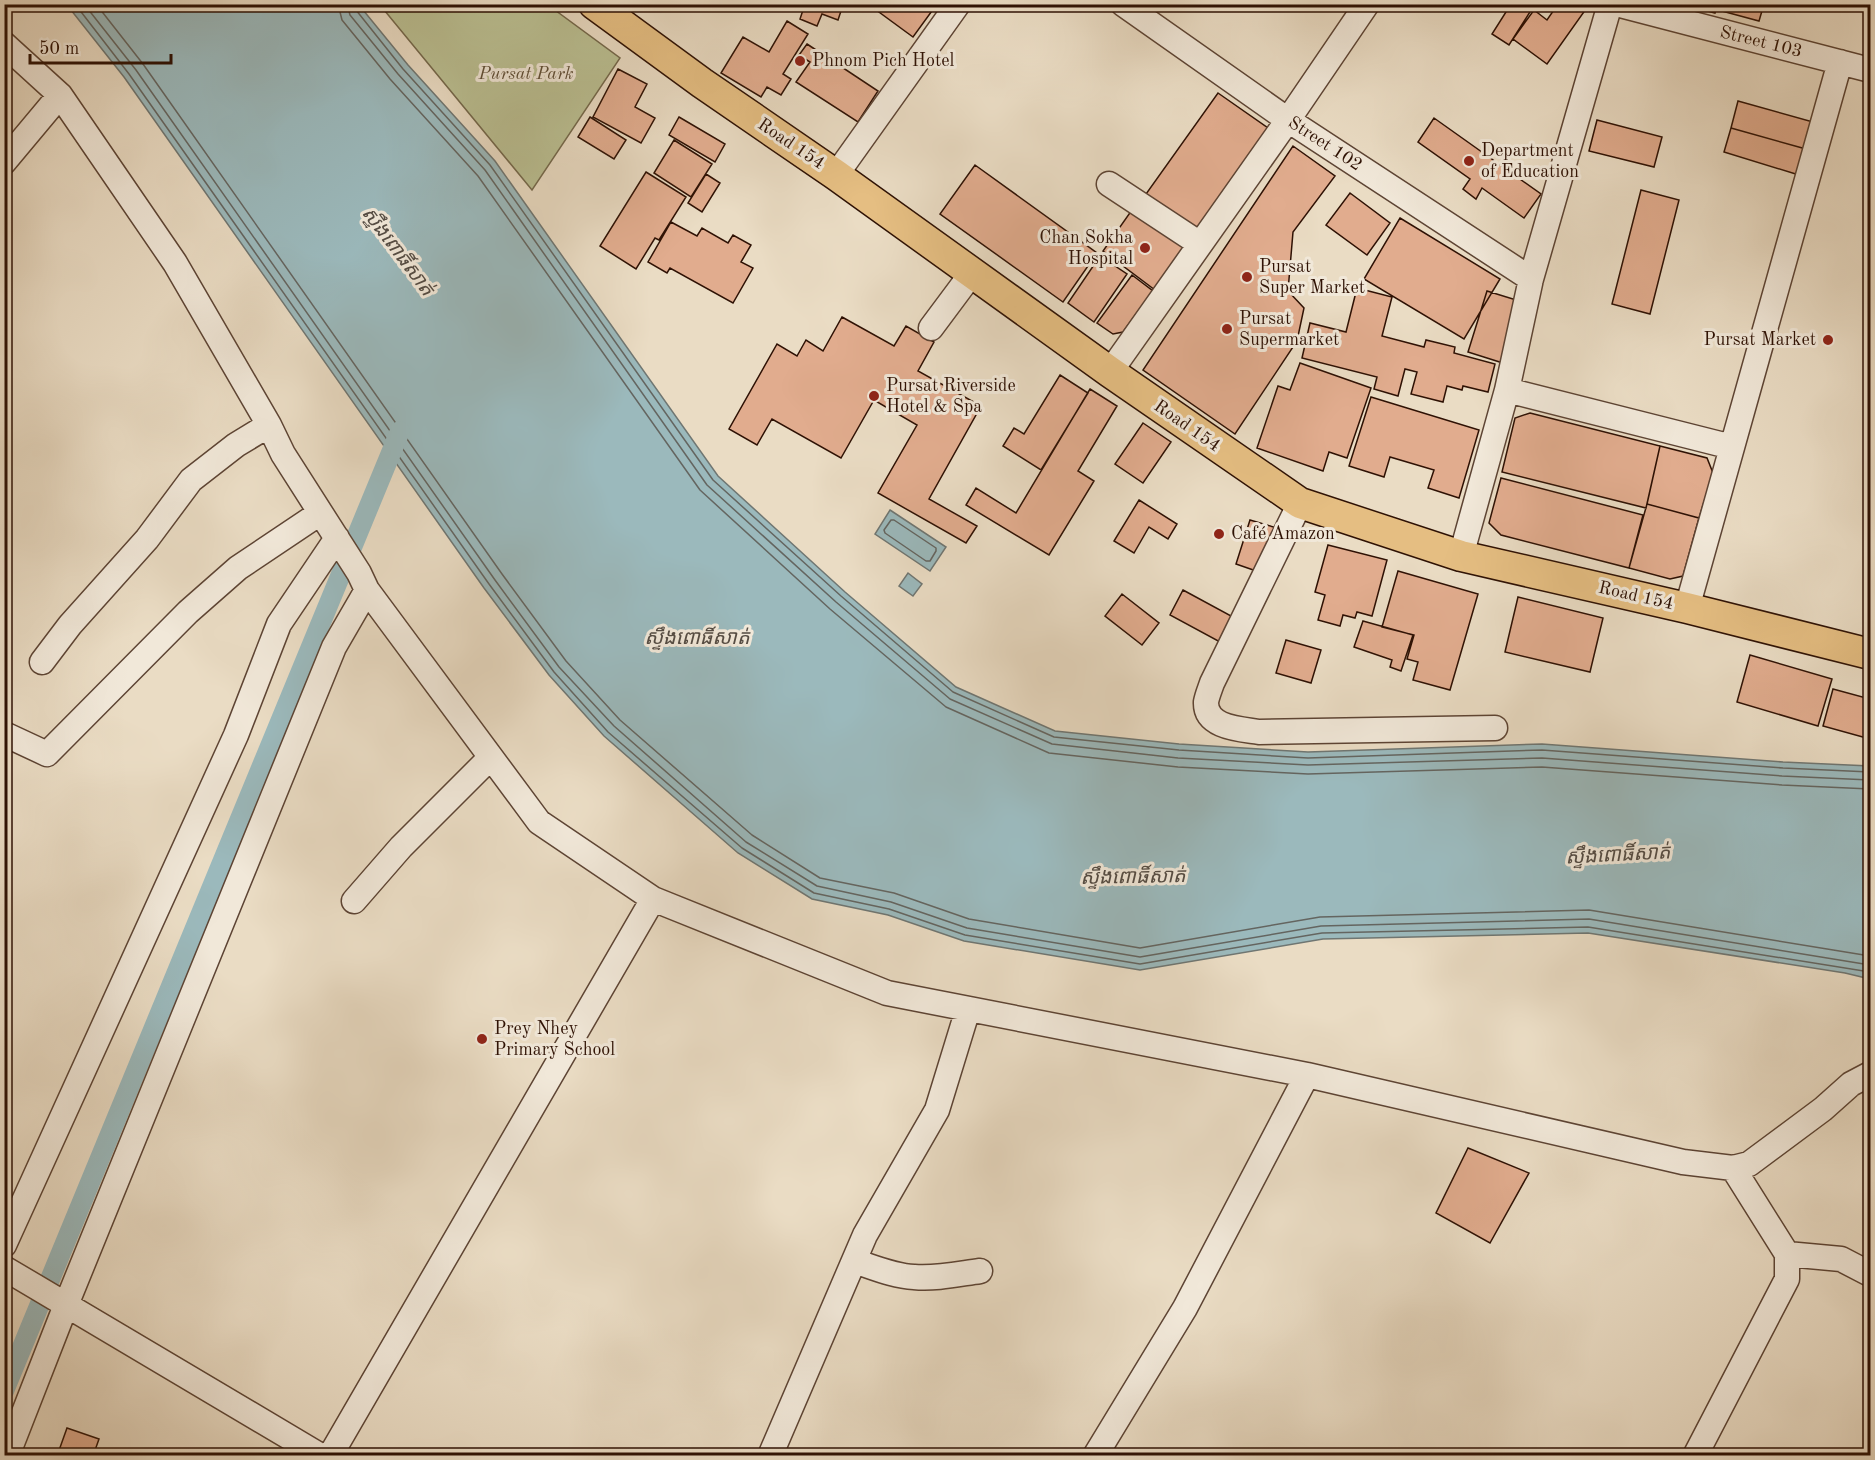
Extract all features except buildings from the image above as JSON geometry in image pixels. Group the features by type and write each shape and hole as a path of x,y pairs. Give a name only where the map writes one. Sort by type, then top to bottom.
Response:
{"main road":[{"name":"Road 154","path":"594,4 1110,372 1300,503 1461,556 1686,608 1870,654"}],"street":[{"path":"836,176 958,4"},
{"name":"Street 102","path":"1123,4 1288,120 1531,279"},
{"path":"1110,372 1367,4"},
{"path":"1461,556 1507,390 1531,279 1610,4"},
{"name":"Street 103","path":"1616,4 1870,70"},
{"path":"4,44 60,95 175,263 269,425 283,454 363,581 490,758 539,822 653,899 887,993 1306,1075 1683,1162 1733,1168 1749,1164 1851,1084 1870,1074"},
{"path":"1686,608 1840,62"},
{"path":"4,162 60,95"},
{"path":"1109,184 1200,244"},
{"path":"931,328 972,273"},
{"path":"1507,390 1732,447"},
{"path":"42,662 70,625 147,539 191,480 236,445 269,425"},
{"path":"1300,503 1212,683 1206,700 1207,711 1214,720 1226,727 1259,732 1495,728"},
{"path":"4,734 47,754 188,612 230,575 320,513"},
{"path":"4,1245 236,735 279,624 340,543"},
{"path":"7,1455 334,647 363,581"},
{"path":"354,901 401,847 490,758"},
{"path":"330,1455 653,899"},
{"path":"770,1455 865,1235 937,1110 969,1009"},
{"path":"1095,1455 1185,1308 1306,1075"},
{"path":"1695,1455 1787,1279 1787,1254 1733,1168"},
{"path":"1787,1254 1841,1259 1870,1274"},
{"path":"854,1261 913,1277 949,1276 980,1271"},
{"path":"14,1274 321,1455"}],"green space":[{"name":"Pursat Park","path":"380,5 548,5 620,58 532,190"}],"water":[{"name":"ស្ទឹងពោធិ៍សាត់","path":"67,5 359,5 408,65 495,161 718,476 845,592 956,687 1055,731 1179,744 1308,752 1542,744 1783,762 1870,766 1870,979 1845,973 1588,933 1323,939 1140,970 964,941 888,915 812,899 738,853 604,736 549,675 484,588 124,77"},
{"path":"890,510 946,547 930,571 875,534"},
{"path":"908,573 922,584 913,596 899,586"}],"waterway":[{"path":"4,1391 400,431"}],"place":[{"name":"Phnom Pich Hotel","path":"800,61"},
{"name":"Department of Education","path":"1469,161"},
{"name":"Chan Sokha Hospital","path":"1145,248"},
{"name":"Pursat Super Market","path":"1247,277"},
{"name":"Pursat Supermarket","path":"1227,329"},
{"name":"Pursat Market","path":"1828,340"},
{"name":"Pursat Riverside Hotel & Spa","path":"874,396"},
{"name":"Café Amazon","path":"1219,534"},
{"name":"Prey Nhey Primary School","path":"482,1039"}]}
